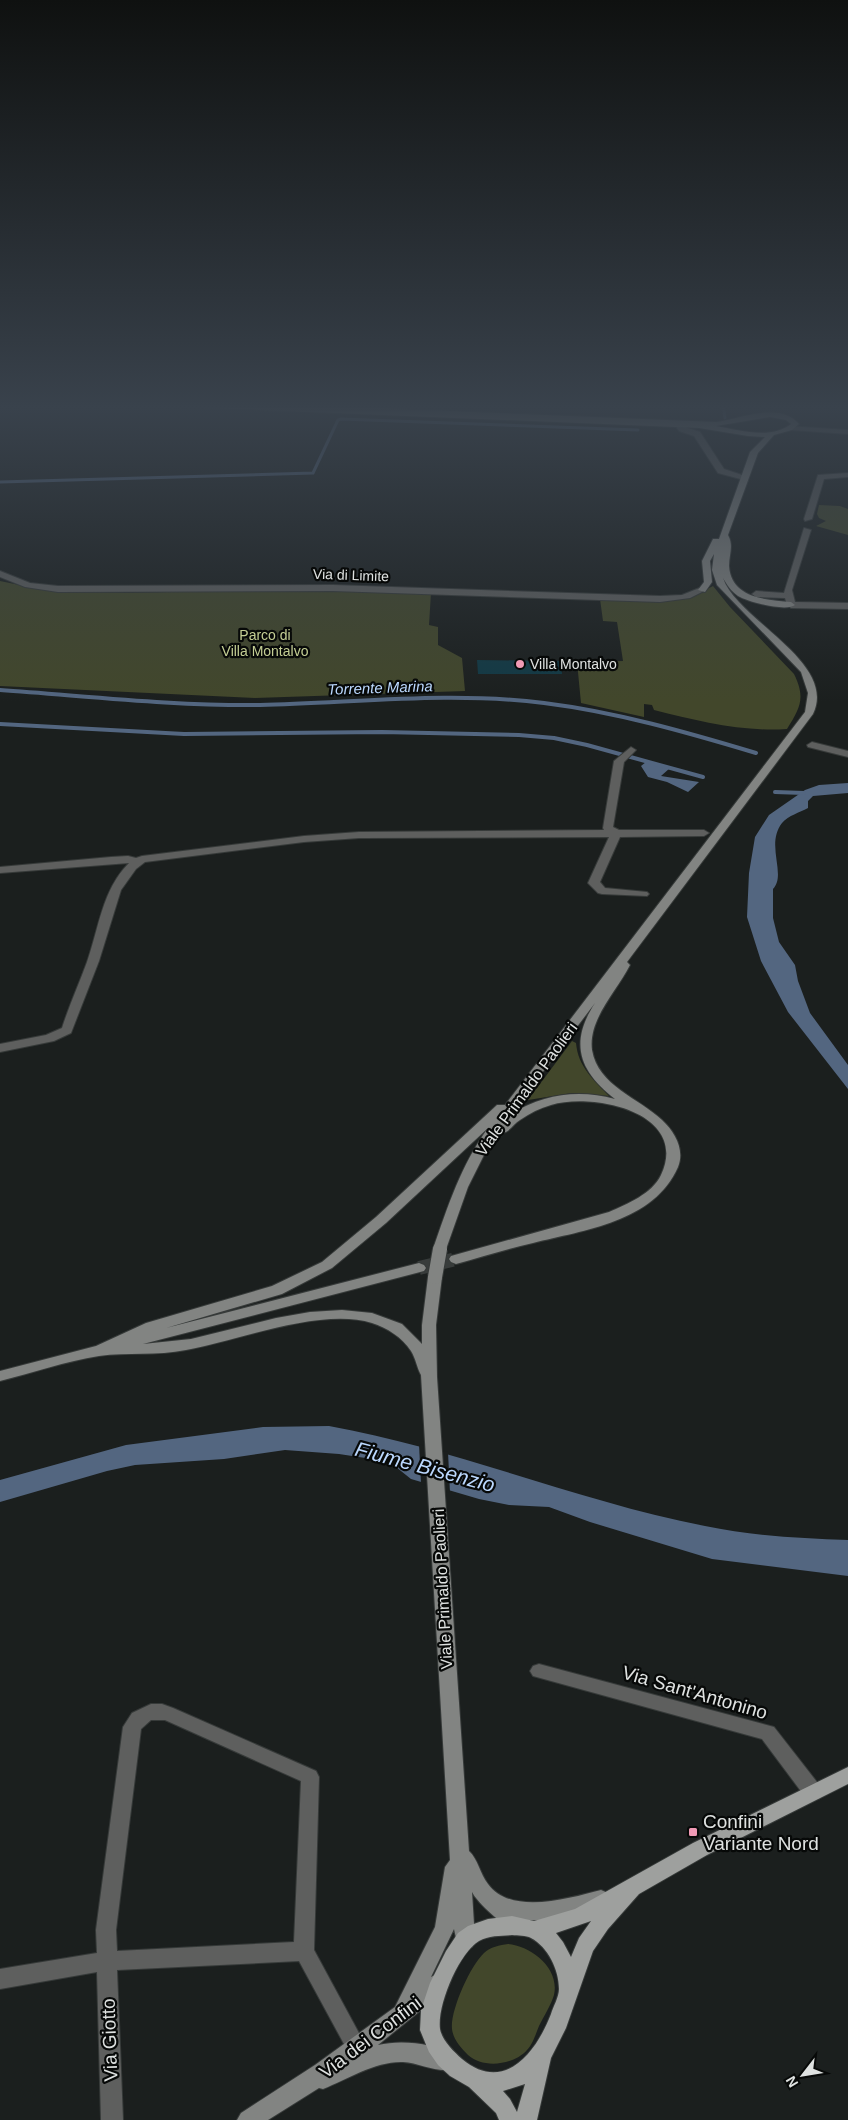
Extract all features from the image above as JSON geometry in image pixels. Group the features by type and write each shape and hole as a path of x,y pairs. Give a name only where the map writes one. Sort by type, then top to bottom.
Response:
{"main road":[{"name":"Viale Primaldo Paolieri","path":"465,1940 462,1879 457,1840 430,1385 429,1325 440,1249 461,1187 482,1146 519,1093 810,712 813,693 805,671 734,600 719,580 716,561 736,504"},
{"path":"702,590 708,582 706,564 710,549 714,542 724,535 728,544 726,574 736,591 758,602 790,600"},
{"path":"456,1259 604,1219 636,1204 657,1189 672,1166 673,1143 660,1125 606,1085 591,1067 586,1049 589,1027 620,975 630,948"},
{"path":"99,1351 151,1327 277,1290 327,1265 381,1220 519,1093"},
{"path":"482,1146 518,1113 548,1101 587,1098 638,1109"},
{"path":"0,1376 419,1268"},
{"path":"99,1351 171,1347 303,1317 352,1315 376,1320 404,1334 416,1347 430,1385"},
{"name":"Via dei Confini","path":"622,1892 585,1947 544,2053 536,2064 515,2079 492,2082 475,2079 462,2072 449,2061 439,2050 430,2027 432,2004 441,1981 465,1940 486,1928 527,1927 579,1917 622,1892 700,1849 848,1775"},
{"name":"Viale Primaldo Paolieri","path":"457,1840 472,1876 489,1900 527,1927"},
{"path":"399,2018 445,1928 453,1887 457,1840"},
{"path":"489,1900 520,1910 546,1910 574,1907 622,1892"},
{"path":"527,1927 548,1938 562,1956 567,1972 569,1990"},
{"name":"Via dei Confini","path":"248,2120 298,2090 399,2018 441,1981"},
{"name":"Via dei Confini","path":"298,2090 380,2055 403,2052 449,2061"},
{"path":"526,2120 544,2053"},
{"path":"475,2079 497,2099 510,2120"}],"street":[{"path":"808,519 813,504"},
{"path":"790,600 788,590 806,530"},
{"name":"Via di Limite","path":"0,574 28,585 83,589 333,588 660,599 678,599 692,596 702,590"},
{"path":"756,594 790,600 848,606"},
{"path":"812,745 848,754"},
{"path":"616,833 608,828 619,760 631,750"},
{"path":"616,833 594,883 602,891 643,894"},
{"path":"0,1048 50,1038 66,1030 93,960 117,887 135,862 152,856 304,838 359,835 704,833"},
{"path":"0,870 111,860 128,859 135,862"},
{"name":"Via Sant'Antonino","path":"539,1670 768,1733 813,1792"},
{"name":"Via Giotto","path":"112,2120 106,1930 132,1727 140,1716 159,1711 310,1777 304,1951"},
{"path":"0,1979 106,1961 304,1951 357,2048"}],"green space":[{"path":"819,505 840,506 848,509 848,535 816,526 826,521 819,518 817,514"},
{"name":"Parco di Villa Montalvo","path":"0,581 61,590 124,593 294,589 431,593 429,625 438,627 438,645 462,658 465,691 255,698 0,686"},
{"path":"713,586 730,607 794,674 800,690 800,703 787,729 753,729 720,725 654,710 652,705 644,704 644,717 581,703 577,662 623,661 617,622 603,621 600,599 694,596"},
{"path":"572,1041 576,1043 577,1052 583,1066 592,1079 609,1096 572,1093 528,1100"},
{"path":"508,1944 526,1949 542,1960 553,1976 555,1985 554,1995 529,2048 521,2055 507,2062 490,2064 474,2059 460,2046 453,2033 452,2021 462,1989 479,1959 489,1949"}],"water":[{"path":"646,762 670,768 661,776 699,782 688,792 667,782 648,777 641,766"},
{"path":"848,783 848,793 813,796 808,801 808,808 785,820 777,832 775,850 778,875 777,883 773,889 773,918 779,942 795,965 798,981 810,1013 848,1065 848,1089 788,1012 761,961 747,917 749,873 755,837 769,815 805,790 819,785"},
{"name":"Fiume Bisenzio","path":"329,1426 424,1448 611,1503 705,1526 758,1534 848,1540 848,1576 712,1559 590,1522 549,1507 509,1505 479,1499 411,1479 396,1467 372,1459 339,1454 285,1450 224,1459 135,1465 107,1471 0,1502 0,1480 126,1445 263,1427"}],"pier":[{"path":"419,1444 448,1452 450,1493 421,1484"}],"building":[{"name":"Villa Montalvo","path":"477,660 561,661 562,674 478,674"}],"waterway":[{"name":"Torrente Marina","path":"0,690 227,705 438,698 509,700 544,703 624,717 756,753"},
{"path":"0,724 184,734 382,732 519,735 554,738 587,745 703,777"},
{"path":"775,792 804,793"}],"tunnel":[{"path":"419,1268 456,1259"}],"place":[{"name":"Villa Montalvo","path":"520,664"},
{"name":"Confini Variante Nord","path":"693,1832"}]}
